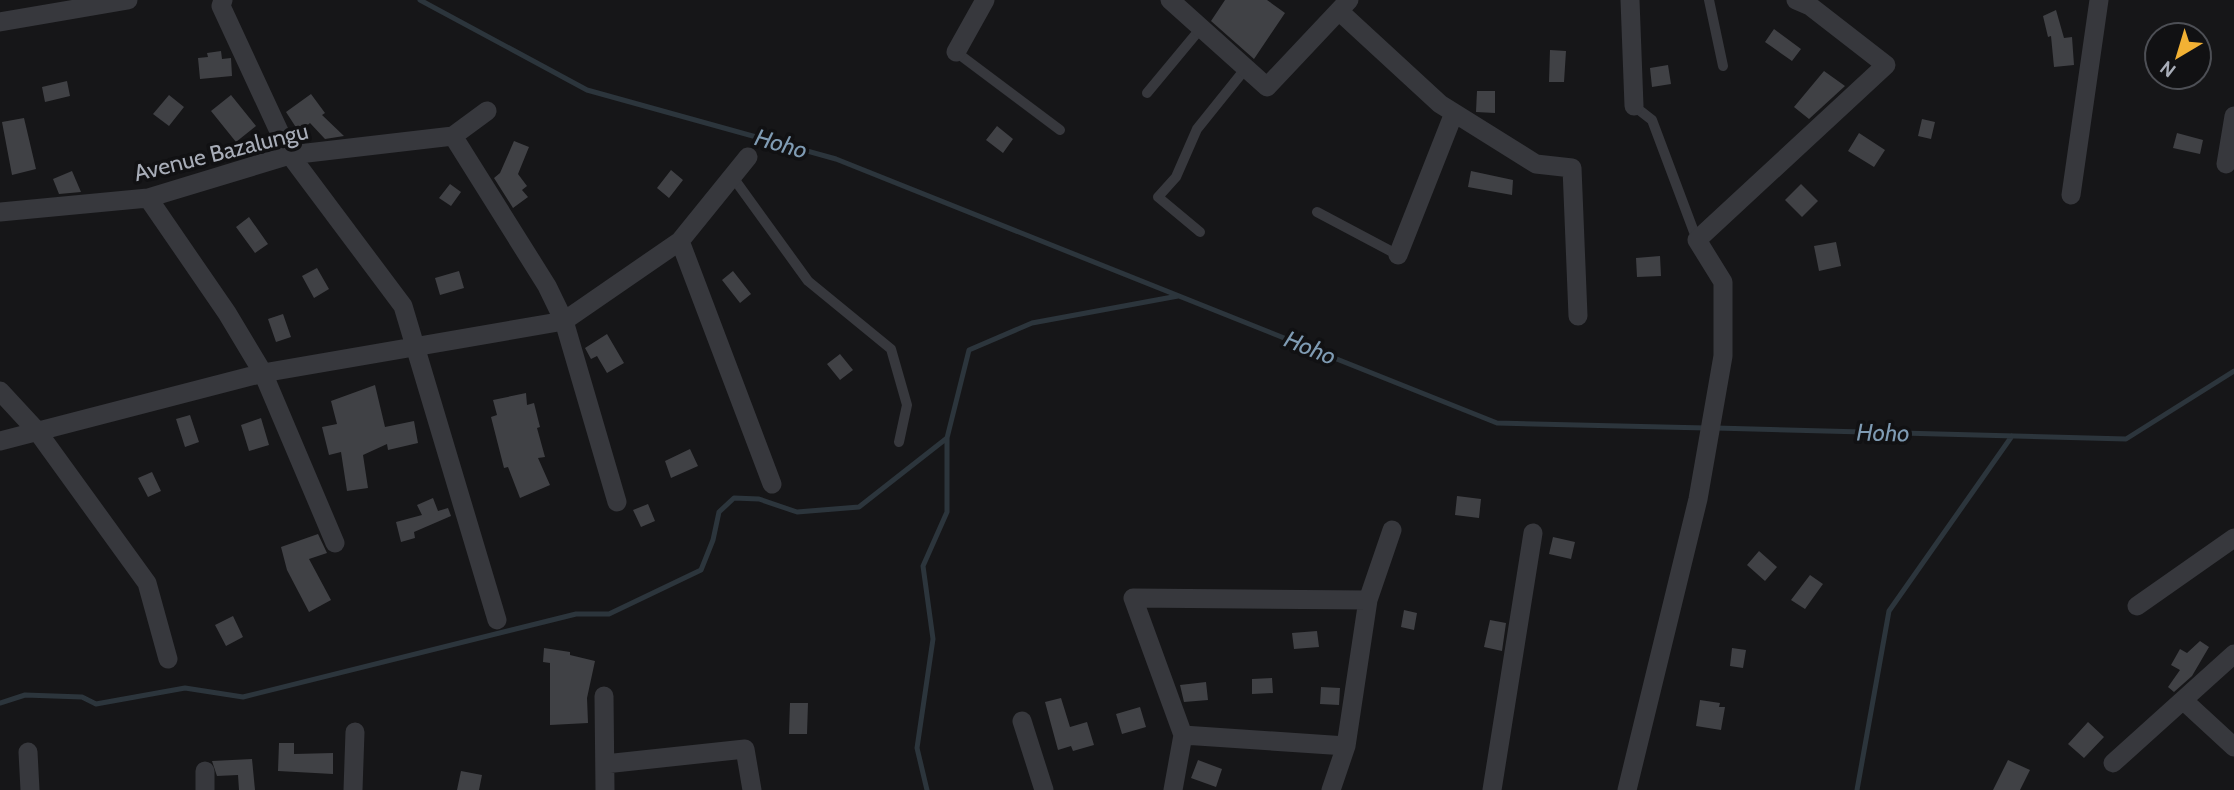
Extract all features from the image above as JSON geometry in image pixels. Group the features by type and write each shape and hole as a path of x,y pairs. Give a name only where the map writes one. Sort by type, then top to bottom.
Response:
{"street":[{"path":"0,22 128,0"},
{"path":"956,52 985,0"},
{"path":"1170,0 1267,87 1344,5 1440,104 1536,164 1572,168 1578,317"},
{"path":"1630,0 1634,106"},
{"path":"2070,195 2099,0"},
{"path":"218,2 290,155 403,306 497,620"},
{"path":"1628,790 1698,499 1723,356 1723,282 1697,240 1886,65 1807,2"},
{"name":"Avenue Bazalungu","path":"2,208 148,198 290,155 453,135 487,111"},
{"path":"1398,255 1454,113"},
{"path":"2226,164 2234,116"},
{"path":"453,135 547,286 564,321 617,502"},
{"path":"0,441 263,373 564,321 680,241 748,157"},
{"path":"148,198 227,313 263,373 335,543"},
{"path":"680,241 772,484"},
{"path":"0,391 37,431 147,583 168,659"},
{"path":"1331,790 1346,746 1368,600 1392,530"},
{"path":"1492,790 1532,533"},
{"path":"2137,606 2213,549 2234,538"},
{"path":"1173,790 1183,735 1133,598 1368,600"},
{"path":"2113,763 2234,654"},
{"path":"604,696 605,790"},
{"path":"2183,700 2234,747"},
{"path":"1023,721 1044,790"},
{"path":"353,790 355,732"},
{"path":"1183,735 1346,746"},
{"path":"605,764 745,749 752,790"},
{"path":"28,752 30,790"}],"lane":[{"path":"1709,0 1723,66"},
{"path":"1147,93 1201,28"},
{"path":"956,52 1060,130"},
{"path":"1200,232 1158,197 1175,177 1197,129 1246,68"},
{"path":"1634,106 1652,120 1697,240"},
{"path":"732,176 808,281 891,349 907,405 899,442"},
{"path":"1317,212 1398,255"}],"building":[{"path":"1225,0 1267,0 1285,13 1254,59 1211,21"},
{"path":"2056,10 2064,38 2072,37 2074,65 2054,67 2051,36 2048,37 2043,16"},
{"path":"1774,29 1801,49 1792,61 1765,42"},
{"path":"1550,50 1566,51 1564,82 1549,82"},
{"path":"221,51 222,59 231,58 232,76 200,79 198,58 208,57 207,53"},
{"path":"1668,65 1671,84 1652,87 1650,68"},
{"path":"1824,71 1845,86 1809,119 1794,107"},
{"path":"67,81 70,96 45,102 42,87"},
{"path":"1477,91 1495,91 1495,113 1476,112"},
{"path":"311,94 325,113 322,115 344,136 325,139 310,123 299,132 286,112"},
{"path":"169,95 184,107 169,126 153,114"},
{"path":"231,95 256,126 236,142 211,111"},
{"path":"24,118 36,169 12,175 2,122"},
{"path":"1922,119 1935,122 1931,139 1918,136"},
{"path":"997,126 1013,139 1003,153 986,140"},
{"path":"1859,133 1885,150 1874,167 1848,151"},
{"path":"2177,133 2203,140 2200,154 2173,148"},
{"path":"514,141 529,147 518,174 527,186 522,190 528,197 513,208 494,178 500,173"},
{"path":"671,170 683,180 669,198 657,188"},
{"path":"72,171 81,192 59,194 53,179"},
{"path":"1471,171 1513,180 1512,195 1468,187"},
{"path":"450,184 461,192 451,206 439,198"},
{"path":"1801,184 1818,201 1802,217 1785,200"},
{"path":"249,217 268,244 255,253 236,227"},
{"path":"1836,242 1841,266 1819,271 1814,246"},
{"path":"1660,256 1661,276 1637,277 1636,258"},
{"path":"317,268 329,289 314,298 302,276"},
{"path":"459,271 464,288 440,295 435,278"},
{"path":"733,271 751,294 740,303 722,280"},
{"path":"283,314 291,337 276,342 268,319"},
{"path":"607,334 624,363 607,373 597,356 591,359 585,348"},
{"path":"840,354 853,370 840,380 827,364"},
{"path":"375,385 385,427 414,421 418,443 388,450 387,444 363,455 368,488 347,491 341,452 329,455 322,427 337,424 331,401"},
{"path":"526,393 527,405 534,403 545,457 538,458 550,485 520,498 508,467 504,468 491,417 497,415 493,400"},
{"path":"190,415 199,442 185,447 176,419"},
{"path":"261,418 269,445 249,451 241,425"},
{"path":"690,449 698,466 671,478 665,461"},
{"path":"152,472 161,491 148,497 138,478"},
{"path":"1457,496 1481,499 1479,518 1455,515"},
{"path":"433,498 438,511 448,508 451,516 414,532 415,538 401,542 396,522 422,515 417,505"},
{"path":"648,504 655,521 641,527 633,510"},
{"path":"318,534 327,553 309,559 331,600 309,612 287,570 281,547"},
{"path":"1553,537 1575,542 1571,559 1549,554"},
{"path":"1759,551 1777,567 1765,581 1747,565"},
{"path":"1810,575 1823,584 1805,609 1791,600"},
{"path":"1404,610 1417,613 1414,630 1401,627"},
{"path":"233,616 243,637 226,646 215,625"},
{"path":"1490,620 1506,623 1502,651 1484,647"},
{"path":"1317,631 1319,647 1294,649 1292,633"},
{"path":"2200,641 2209,647 2192,676 2174,692 2168,687 2180,670 2171,665 2180,649 2187,653"},
{"path":"544,648 570,652 570,655 595,661 587,698 588,723 550,725 550,663 543,662"},
{"path":"1732,648 1746,650 1743,668 1730,666"},
{"path":"1272,678 1273,693 1252,694 1252,679"},
{"path":"1206,682 1208,700 1184,702 1180,685"},
{"path":"1321,687 1340,688 1339,705 1320,704"},
{"path":"1061,698 1070,727 1087,722 1094,745 1073,751 1071,746 1058,750 1045,702"},
{"path":"1700,700 1720,703 1719,707 1725,707 1721,730 1696,726"},
{"path":"790,703 808,703 807,734 789,734"},
{"path":"1140,707 1146,727 1122,734 1116,714"},
{"path":"2088,722 2104,737 2084,758 2068,744"},
{"path":"279,743 294,743 294,754 333,753 333,774 278,771"},
{"path":"252,759 255,790 239,790 238,775 217,776 212,761"},
{"path":"1198,760 1222,769 1216,787 1191,778"},
{"path":"2008,760 2030,770 2020,790 1993,790"},
{"path":"461,771 482,775 479,790 457,790"}],"waterway":[{"name":"Hoho","path":"420,0 587,90 836,159 1497,423 1706,428"},
{"path":"927,790 917,748 933,639 923,566 947,512 947,438 969,350 1032,323 1178,296"},
{"name":"Hoho","path":"1716,428 2126,439 2234,371"},
{"path":"1857,790 1889,611 2012,436"},
{"path":"0,703 25,695 82,697 96,704 185,688 243,697 576,614 609,614 701,570 713,540 719,512 734,498 759,499 797,512 859,507 947,438"}]}
